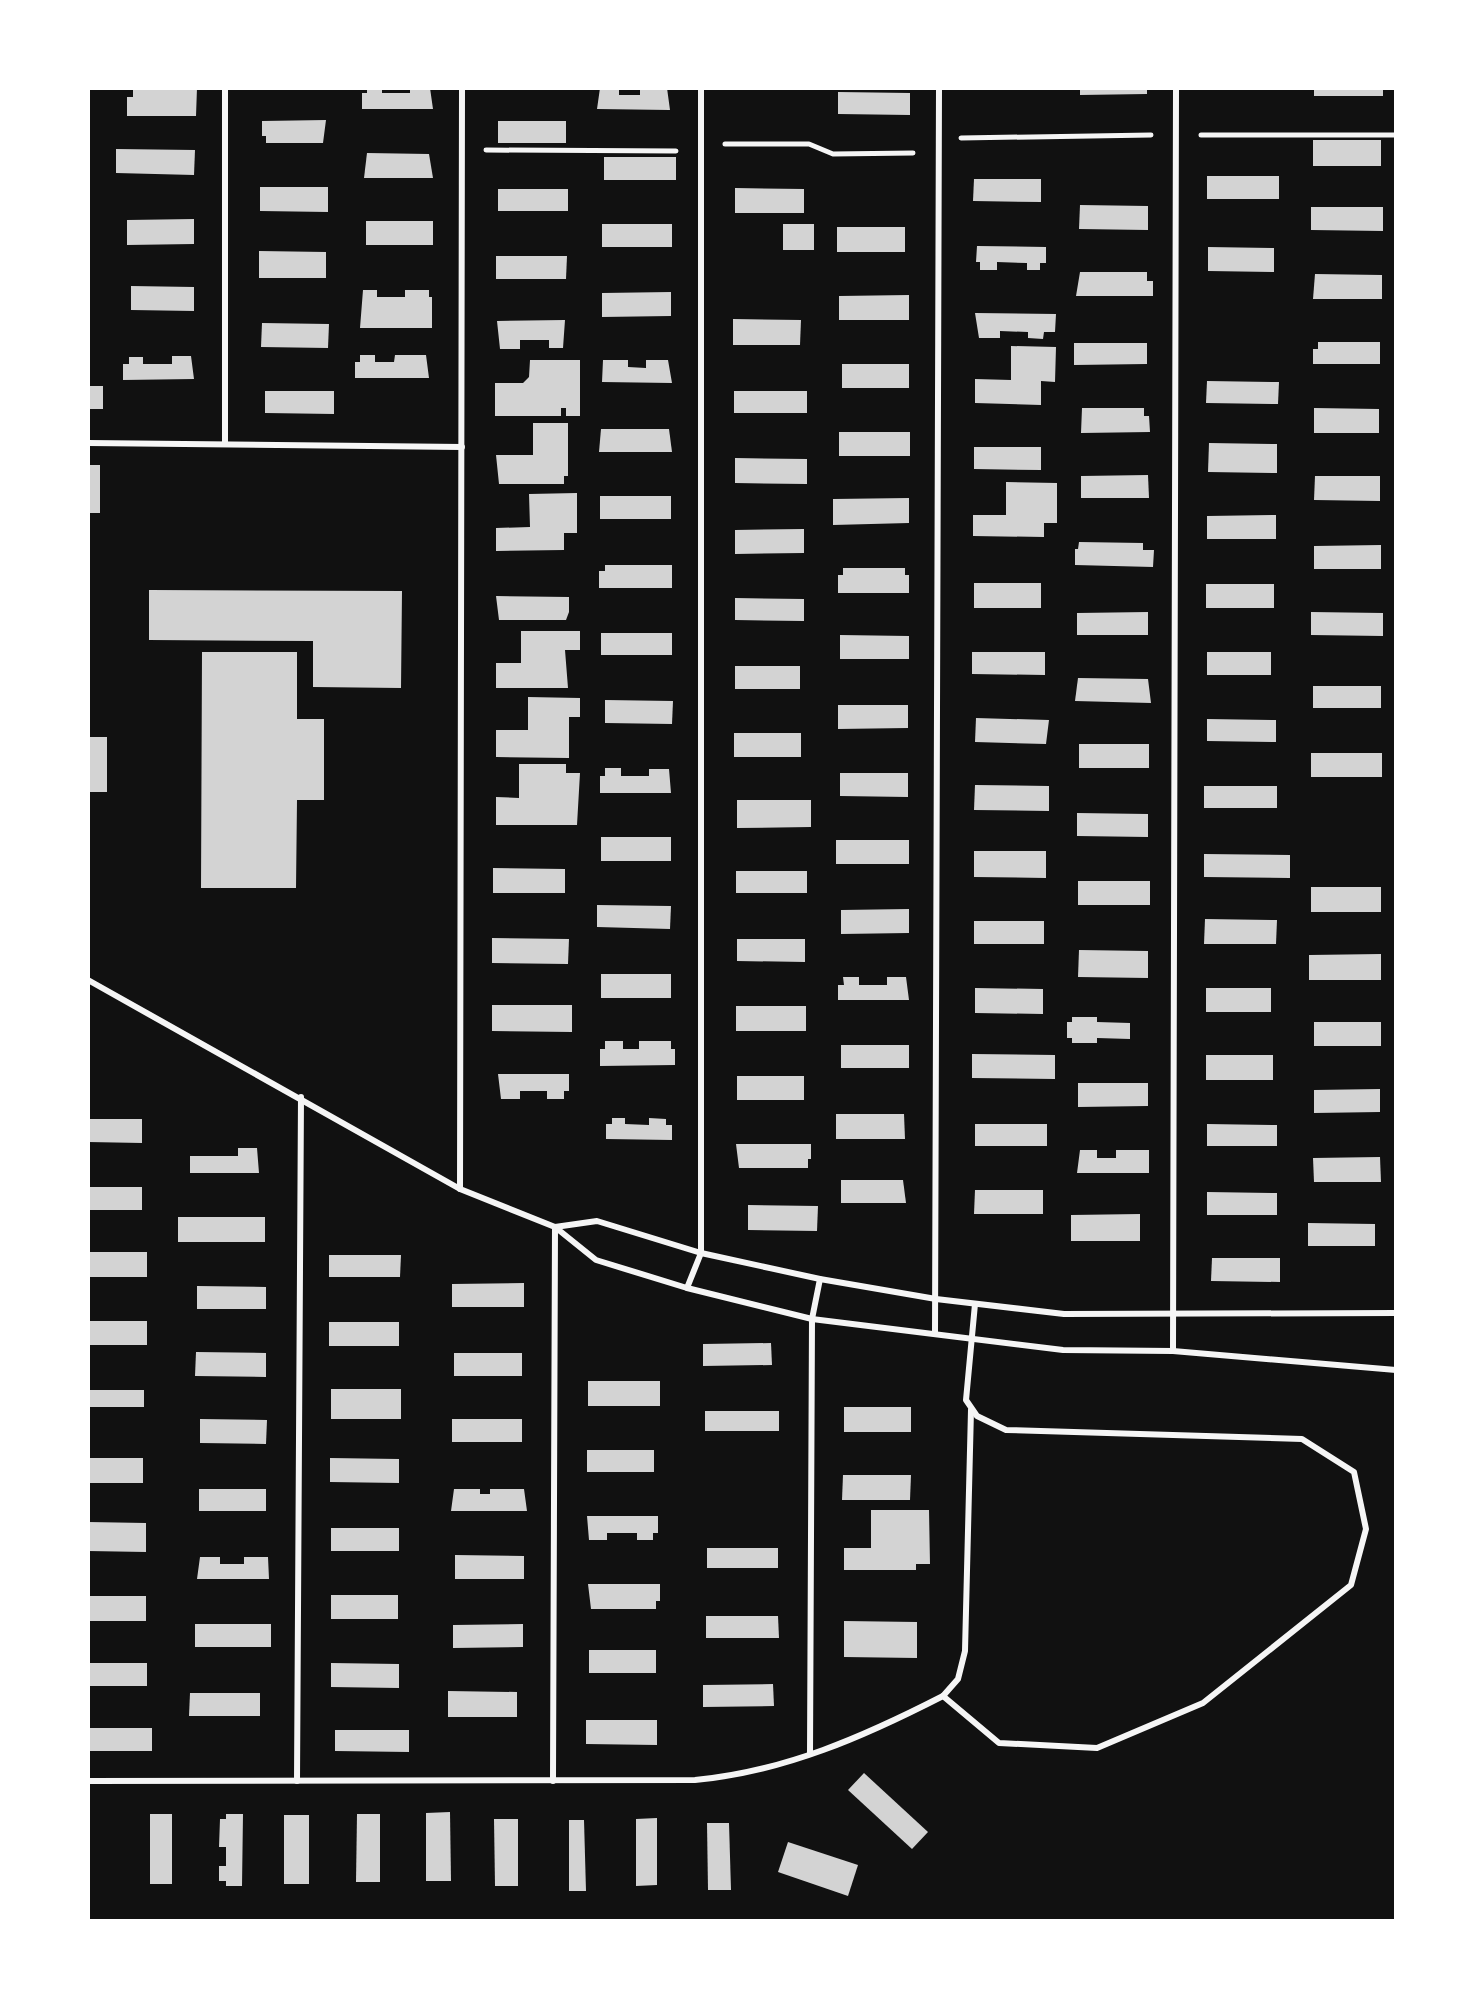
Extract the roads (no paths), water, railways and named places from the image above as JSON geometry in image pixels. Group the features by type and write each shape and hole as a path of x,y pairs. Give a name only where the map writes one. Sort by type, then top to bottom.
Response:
{"lane":[{"path":"225,88 225,442"},
{"path":"460,1189 462,88"},
{"path":"687,1288 701,1253 701,88"},
{"path":"935,1333 939,88"},
{"path":"1173,1351 1176,88"},
{"path":"88,443 225,442 462,447"},
{"path":"88,980 460,1189 555,1227 596,1260 687,1288 812,1319 1063,1350 1173,1351 1396,1370"},
{"path":"297,1781 301,1097"},
{"path":"555,1227 597,1221 701,1253 820,1279 936,1299 1064,1314 1396,1313"},
{"path":"553,1781 555,1227"},
{"path":"810,1754 812,1319 820,1279"},
{"path":"943,1696 999,1743 1097,1748 1203,1703 1351,1585 1366,1529 1354,1472 1302,1439 1006,1430 977,1416 966,1400 975,1304"},
{"path":"88,1781 553,1781 737,1777 874,1732 943,1696 958,1679 965,1651 971,1408"}]}
